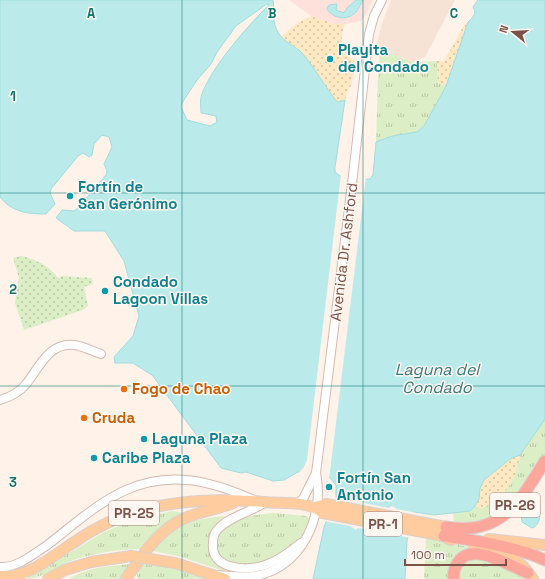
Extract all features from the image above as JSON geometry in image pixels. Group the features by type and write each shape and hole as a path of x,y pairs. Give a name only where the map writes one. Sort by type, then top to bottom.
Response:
{"highway":[{"name":"PR-26","path":"445,532 478,528 489,525 503,517 512,510 526,492 545,461"},
{"name":"PR-1","path":"445,532 534,555 545,560"},
{"path":"454,579 454,571 458,562 468,555 474,554 496,558 531,576"}],"main road":[{"name":"PR-1","path":"130,577 150,546 174,524 184,518 220,509 237,501 296,504 445,532"},
{"name":"PR-25","path":"0,576 20,575 42,564 97,528 139,511 153,507 191,502 237,501"},
{"path":"445,532 545,545"},
{"path":"445,532 452,540 482,547 504,555 523,566 531,576"},
{"path":"48,579 66,570 91,562 131,556 175,563 225,579"}],"street":[{"name":"Avenida Dr. Ashford","path":"215,575 255,576 280,567 294,557 301,548 321,508 316,473 370,28 382,0"},
{"path":"0,400 10,397 20,390 40,363 51,352 62,346 73,345 101,354"},
{"path":"296,504 303,499 316,473"},
{"path":"0,567 7,568 18,564 35,554 98,506 126,490 163,479 186,478 230,489 261,502 254,510 231,519 218,529 213,536 212,548 219,561 225,565 240,569 263,566 287,554 306,539"}],"shaded area":[{"path":"289,0 373,0 362,21 334,24 311,16"},
{"path":"391,0 455,0 425,57 413,62 376,48 381,26"}],"green space":[{"path":"380,50 413,62 437,61 438,83 446,86 424,126 417,132 392,136 376,142 378,78"},
{"path":"20,256 41,263 51,270 58,278 62,276 92,278 93,284 84,287 88,306 83,310 24,330 15,303 19,278 13,258"},
{"path":"545,419 545,453 527,482 510,504 489,520 454,525 453,513 469,511 479,499 480,488 484,480 510,459 520,455"},
{"path":"172,511 185,513 173,521 144,549 110,551 93,554 71,561 39,577 26,579 104,532 128,522"},
{"path":"273,513 306,516 309,519 305,530 292,547 284,554 264,562 253,564 231,563 221,559 216,545 218,536 223,529 238,520 247,517"},
{"path":"226,516 219,522 214,530 210,537 209,545 213,559 218,566 227,572 178,556 153,551 169,534 185,524 203,519"},
{"path":"426,538 483,550 470,551 450,579 424,579"},
{"path":"469,558 484,559 520,575 524,579 458,579 459,568"},
{"path":"131,564 121,579 69,579 83,572 107,566"},
{"path":"142,564 167,567 207,579 138,579 137,575"}],"sand":[{"name":"Playita del Condado","path":"311,16 334,24 345,24 342,35 344,50 356,62 351,86 345,100 337,102 303,53 281,37 296,24"},
{"path":"468,22 446,86 438,83 437,61 444,61 464,25"},
{"path":"520,455 512,481 503,493 482,509 475,506 484,480 510,459"}],"water":[{"name":"Laguna del Condado","path":"0,0 273,0 275,23 280,35 303,54 337,102 345,100 335,172 340,176 370,179 373,175 376,142 392,136 417,132 424,126 446,86 468,22 473,17 473,7 478,0 545,0 545,419 520,455 510,459 484,480 480,488 479,499 470,511 434,515 414,512 407,541 405,579 313,579 324,527 336,497 336,485 330,478 316,473 298,472 284,480 273,481 246,472 241,473 221,468 152,375 133,363 115,363 114,357 133,336 139,316 124,261 105,231 74,231 56,218 62,210 74,211 78,208 106,175 107,171 104,164 112,147 109,137 102,135 94,144 92,155 89,157 83,153 78,156 51,189 50,193 55,204 46,214 26,213 20,211 10,206 0,197","holes":["267,4 269,5 230,48 220,61 205,86 201,97 201,113 216,116 217,122 210,126 187,120 181,107 197,80 211,64 217,52 236,26"]},
{"path":"356,0 363,0 357,11 349,17 337,17 327,9 329,5 337,4 336,10 344,13"},
{"path":"536,507 539,510 540,518 538,523 532,528 522,522 521,513 524,509 535,509"}],"pier":[{"path":"341,174 366,177 329,480 315,475 297,475 304,467 307,460"},
{"path":"334,497 355,501 358,499 364,503 389,508 392,506 397,509 426,515 416,514 410,538 392,534 386,536 384,533 358,528 356,530 350,526 324,521"}],"place":[{"name":"Playita del Condado","path":"330,59"},
{"name":"Fortín de San Gerónimo","path":"70,196"},
{"name":"Condado Lagoon Villas","path":"105,291"},
{"name":"Fogo de Chao","path":"124,389"},
{"name":"Cruda","path":"84,418"},
{"name":"Laguna Plaza","path":"144,439"},
{"name":"Caribe Plaza","path":"94,458"},
{"name":"Fortín San Antonio","path":"329,487"}]}
